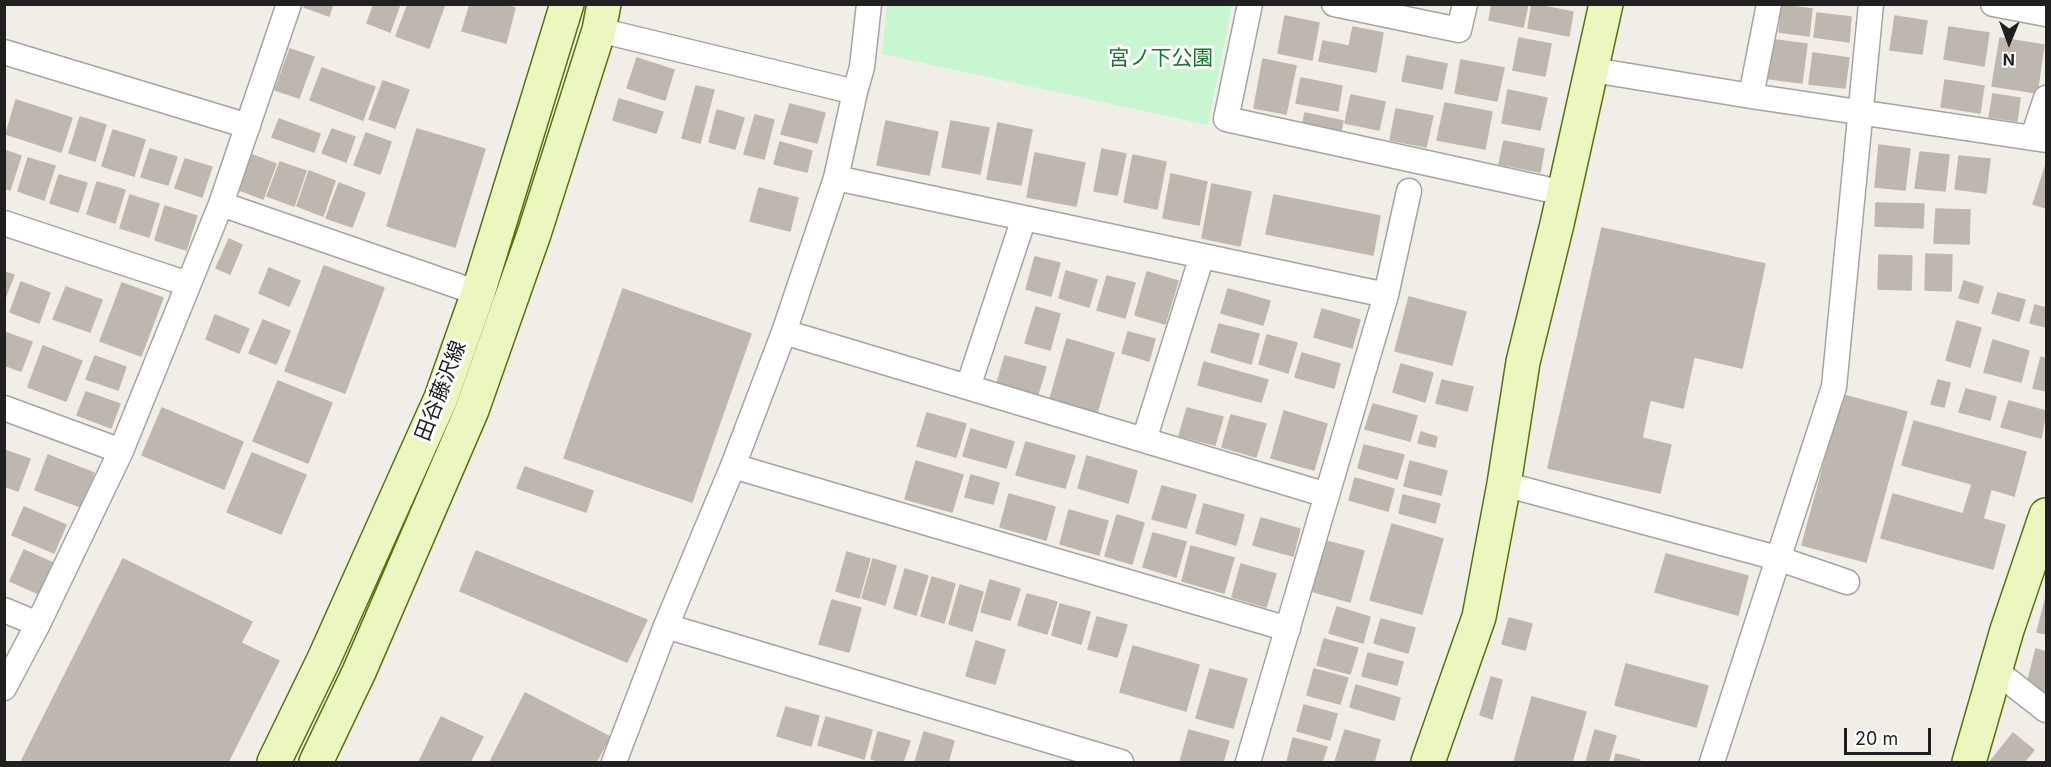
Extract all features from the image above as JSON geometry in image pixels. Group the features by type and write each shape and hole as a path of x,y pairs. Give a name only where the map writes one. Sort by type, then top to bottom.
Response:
{"main road":[{"name":"田谷藤沢線","path":"274,762 324,659 441,398 478,293 567,4"},
{"path":"1428,762 1479,617 1504,484 1522,362 1593,70 1606,4"},
{"name":"田谷藤沢線","path":"316,762 359,672 472,410 534,234 602,17"},
{"path":"1970,762 2007,630 2046,515"}],"street":[{"path":"4,688 38,624 121,451 220,204 289,4"},
{"path":"614,762 666,626 733,466 784,332 836,178 862,67 868,4"},
{"path":"1250,4 1226,119 1564,193"},
{"path":"1334,4 1459,30 1465,4"},
{"path":"1751,96 1769,4"},
{"path":"1712,762 1834,387 1871,4"},
{"path":"1993,4 2046,14"},
{"path":"602,17 855,92"},
{"path":"4,52 248,126"},
{"path":"1593,70 1751,96 2040,138 2046,98"},
{"path":"836,178 1386,295"},
{"path":"1248,762 1386,295 1410,190"},
{"path":"220,204 478,293"},
{"path":"968,387 1024,218"},
{"path":"4,223 188,284"},
{"path":"1144,440 1202,256"},
{"path":"784,332 1327,495"},
{"path":"4,408 121,451"},
{"path":"733,466 1288,629"},
{"path":"1504,484 1777,558 1847,582"},
{"path":"4,610 38,624"},
{"path":"666,626 1121,762"},
{"path":"1996,671 2046,710"}],"green space":[{"name":"宮ノ下公園","path":"887,4 1232,5 1208,125 882,54"}],"building":[{"path":"305,4 333,4 329,16 304,7"},
{"path":"374,4 400,4 390,32 367,23"},
{"path":"408,4 445,4 429,48 396,36"},
{"path":"470,4 502,4 515,8 506,43 462,31"},
{"path":"1492,4 1528,4 1523,27 1489,20"},
{"path":"1532,4 1573,12 1569,36 1528,28"},
{"path":"1782,5 1812,9 1809,36 1779,32"},
{"path":"1817,13 1851,17 1849,42 1814,37"},
{"path":"1285,16 1319,23 1312,60 1278,53"},
{"path":"1895,16 1927,21 1922,54 1890,50"},
{"path":"1353,27 1383,33 1376,72 1319,61 1323,41 1349,46"},
{"path":"1949,27 1989,33 1984,66 1944,59"},
{"path":"1519,38 1551,44 1545,76 1513,70"},
{"path":"2000,38 2044,45 2037,93 1992,86"},
{"path":"1768,39 1807,44 1802,83 1763,78"},
{"path":"290,49 314,57 299,98 275,90"},
{"path":"1813,53 1849,58 1845,88 1809,84"},
{"path":"1407,56 1447,64 1442,89 1402,81"},
{"path":"637,58 674,70 665,100 627,88"},
{"path":"1263,59 1296,66 1286,114 1254,108"},
{"path":"1461,60 1504,68 1497,101 1455,93"},
{"path":"322,68 375,87 363,120 310,100"},
{"path":"1301,78 1342,86 1338,111 1296,103"},
{"path":"1945,80 1984,86 1980,113 1941,107"},
{"path":"383,81 409,90 395,128 369,119"},
{"path":"696,86 714,90 700,143 682,138"},
{"path":"1508,90 1547,98 1540,130 1502,123"},
{"path":"1993,94 2020,98 2017,121 1989,117"},
{"path":"1351,95 1385,102 1379,130 1345,123"},
{"path":"619,99 663,112 656,133 613,120"},
{"path":"16,100 72,118 61,152 6,134"},
{"path":"1445,103 1492,112 1485,149 1437,140"},
{"path":"790,104 825,113 817,143 781,134"},
{"path":"1396,109 1433,116 1426,147 1390,140"},
{"path":"717,110 744,118 735,149 709,142"},
{"path":"1305,113 1343,121 1340,135 1302,127"},
{"path":"755,115 774,120 764,159 744,154"},
{"path":"80,117 106,125 95,161 69,153"},
{"path":"279,119 320,134 314,152 272,137"},
{"path":"886,121 938,132 929,175 877,165"},
{"path":"951,121 989,128 980,174 942,167"},
{"path":"998,123 1032,130 1021,185 987,179"},
{"path":"332,129 355,137 346,162 322,153"},
{"path":"417,129 485,149 455,247 387,226"},
{"path":"113,130 145,140 134,176 102,166"},
{"path":"366,133 391,142 380,174 354,165"},
{"path":"1504,141 1544,149 1540,172 1499,164"},
{"path":"780,142 812,151 807,172 774,164"},
{"path":"1879,145 1910,149 1905,190 1875,187"},
{"path":"150,149 177,157 168,185 141,177"},
{"path":"1102,149 1126,154 1117,195 1094,191"},
{"path":"4,150 21,156 10,190 4,188"},
{"path":"1920,152 1949,155 1945,191 1915,188"},
{"path":"1035,153 1085,163 1076,206 1027,197"},
{"path":"250,154 276,164 263,199 237,189"},
{"path":"1133,155 1166,162 1157,209 1124,202"},
{"path":"1959,156 1990,159 1986,193 1955,189"},
{"path":"28,158 55,166 44,200 18,191"},
{"path":"185,159 212,167 202,197 175,188"},
{"path":"280,162 306,171 294,206 267,196"},
{"path":"2046,165 2046,208 2033,204"},
{"path":"309,171 335,181 323,216 297,206"},
{"path":"1171,174 1207,182 1199,225 1163,218"},
{"path":"59,175 87,183 78,212 50,203"},
{"path":"97,182 125,190 115,223 87,214"},
{"path":"339,183 365,193 352,227 326,218"},
{"path":"1212,184 1251,192 1240,246 1202,238"},
{"path":"759,188 798,198 790,231 750,221"},
{"path":"130,195 159,204 149,237 120,228"},
{"path":"1274,195 1380,216 1373,255 1266,234"},
{"path":"1876,203 1924,204 1923,228 1875,226"},
{"path":"165,206 197,216 186,250 155,240"},
{"path":"1936,209 1970,210 1969,244 1934,243"},
{"path":"1602,228 1765,264 1742,368 1694,357 1683,408 1650,400 1642,438 1671,445 1660,493 1548,468"},
{"path":"229,239 242,245 230,274 216,268"},
{"path":"1926,254 1952,255 1951,291 1925,290"},
{"path":"1879,255 1912,256 1911,290 1878,289"},
{"path":"1035,257 1060,263 1051,296 1026,289"},
{"path":"324,266 384,288 345,393 285,371"},
{"path":"269,268 300,281 289,306 259,293"},
{"path":"1066,271 1097,280 1089,307 1059,298"},
{"path":"4,272 14,275 4,301"},
{"path":"1147,272 1178,281 1165,324 1135,315"},
{"path":"1107,276 1135,283 1125,318 1097,310"},
{"path":"1964,281 1983,287 1978,303 1959,298"},
{"path":"21,282 50,293 39,323 10,312"},
{"path":"122,283 163,298 141,356 100,341"},
{"path":"66,287 102,300 90,332 53,319"},
{"path":"623,289 751,334 692,502 564,458"},
{"path":"1228,289 1270,301 1263,325 1221,313"},
{"path":"1998,293 2025,300 2019,321 1992,313"},
{"path":"1409,297 1466,312 1452,365 1395,351"},
{"path":"2035,305 2046,308 2046,327 2030,323"},
{"path":"1036,307 1060,314 1050,350 1025,343"},
{"path":"1322,309 1360,320 1352,348 1314,337"},
{"path":"215,315 249,329 239,353 206,339"},
{"path":"263,320 290,331 276,364 249,353"},
{"path":"1957,321 1981,328 1970,367 1946,360"},
{"path":"1219,324 1259,334 1251,364 1211,352"},
{"path":"4,332 32,342 21,371 4,365"},
{"path":"1128,332 1155,339 1149,361 1122,353"},
{"path":"1267,335 1297,343 1288,373 1259,364"},
{"path":"1067,339 1114,353 1097,413 1050,399"},
{"path":"1993,340 2029,351 2021,382 1984,372"},
{"path":"43,346 82,361 66,401 28,387"},
{"path":"1302,353 1340,364 1334,388 1295,377"},
{"path":"95,356 126,367 118,390 86,379"},
{"path":"1005,356 1046,367 1038,394 997,383"},
{"path":"2041,357 2046,359 2046,391 2033,388"},
{"path":"1204,362 1268,380 1261,402 1198,385"},
{"path":"1401,364 1433,373 1425,402 1393,392"},
{"path":"1442,380 1473,387 1467,411 1436,403"},
{"path":"1938,380 1950,383 1944,407 1931,404"},
{"path":"278,381 332,403 308,463 253,441"},
{"path":"1966,389 1996,397 1990,420 1959,412"},
{"path":"86,392 120,404 111,428 77,415"},
{"path":"1843,395 1907,412 1866,562 1802,545"},
{"path":"2009,401 2046,411 2041,438 2001,427"},
{"path":"1373,404 1417,416 1410,441 1365,429"},
{"path":"162,408 243,442 224,489 142,455"},
{"path":"1187,408 1223,417 1215,445 1179,436"},
{"path":"1284,411 1327,424 1314,470 1271,458"},
{"path":"927,413 966,424 956,457 917,446"},
{"path":"1231,415 1266,424 1256,457 1222,447"},
{"path":"1914,421 2026,452 2014,496 1991,489 1983,519 2005,525 1993,569 1881,538 1893,494 1963,514 1972,484 1902,465"},
{"path":"971,429 1014,442 1006,468 963,456"},
{"path":"1421,432 1437,437 1435,447 1418,443"},
{"path":"1026,442 1075,456 1065,488 1016,475"},
{"path":"1364,445 1404,455 1397,479 1358,468"},
{"path":"4,450 30,459 18,491 4,486"},
{"path":"252,453 306,475 281,534 227,512"},
{"path":"48,455 94,473 81,507 35,490"},
{"path":"1087,456 1137,471 1128,503 1078,488"},
{"path":"916,461 963,475 952,512 905,499"},
{"path":"1410,461 1447,471 1441,495 1404,486"},
{"path":"525,467 593,491 586,512 517,488"},
{"path":"971,475 999,483 993,504 965,497"},
{"path":"1355,478 1394,489 1388,511 1349,500"},
{"path":"1162,486 1196,495 1186,528 1152,519"},
{"path":"1009,494 1055,507 1046,540 1000,527"},
{"path":"1403,495 1440,504 1435,523 1399,513"},
{"path":"1204,504 1244,515 1236,545 1196,533"},
{"path":"24,507 66,525 54,553 12,535"},
{"path":"1069,510 1108,521 1099,555 1060,544"},
{"path":"1117,515 1144,523 1132,564 1105,556"},
{"path":"1261,518 1300,529 1293,556 1253,545"},
{"path":"1392,524 1443,539 1422,614 1370,600"},
{"path":"1153,533 1186,542 1176,577 1143,567"},
{"path":"1326,541 1364,551 1350,602 1311,591"},
{"path":"1191,546 1234,558 1224,593 1182,581"},
{"path":"24,550 53,563 39,594 10,581"},
{"path":"476,551 647,620 627,662 460,591"},
{"path":"847,552 870,559 859,598 836,591"},
{"path":"1666,554 1748,576 1738,615 1655,592"},
{"path":"123,559 252,622 241,643 279,661 228,762 21,762"},
{"path":"873,559 896,566 885,605 862,598"},
{"path":"1241,564 1276,574 1266,607 1232,597"},
{"path":"905,569 928,576 916,615 894,608"},
{"path":"932,577 955,584 944,623 921,616"},
{"path":"990,580 1020,589 1010,620 981,612"},
{"path":"960,585 983,592 972,631 949,624"},
{"path":"1027,594 1057,602 1047,634 1018,625"},
{"path":"2046,597 2046,634 2037,632"},
{"path":"832,600 861,608 849,652 819,644"},
{"path":"1060,604 1090,612 1081,644 1052,635"},
{"path":"1337,607 1370,617 1363,643 1329,633"},
{"path":"1097,617 1127,625 1117,657 1088,649"},
{"path":"1509,618 1532,624 1525,650 1502,644"},
{"path":"1381,619 1415,628 1408,653 1374,643"},
{"path":"1324,639 1358,648 1350,674 1317,665"},
{"path":"976,641 1005,650 995,684 966,676"},
{"path":"1133,646 1199,665 1186,711 1120,692"},
{"path":"2036,649 2046,652 2046,693 2026,688"},
{"path":"1368,653 1403,662 1397,685 1362,676"},
{"path":"1626,664 1708,686 1696,727 1615,705"},
{"path":"1210,669 1247,679 1233,728 1196,718"},
{"path":"1314,669 1348,678 1340,704 1307,695"},
{"path":"1491,677 1502,680 1492,719 1480,715"},
{"path":"1356,685 1400,698 1394,720 1350,707"},
{"path":"525,693 610,737 596,762 490,762"},
{"path":"1532,697 1586,712 1572,762 1514,762"},
{"path":"1304,705 1337,714 1330,740 1297,731"},
{"path":"786,707 819,716 811,746 777,736"},
{"path":"441,717 483,737 470,762 419,762"},
{"path":"826,717 872,730 864,759 818,745"},
{"path":"1189,730 1229,741 1223,762 1180,762"},
{"path":"1345,730 1380,740 1374,762 1335,762"},
{"path":"1595,730 1616,736 1608,762 1586,762"},
{"path":"878,732 910,741 903,762 871,759"},
{"path":"924,732 954,741 948,762 915,762"},
{"path":"2013,733 2034,750 2024,762 1990,762"},
{"path":"1293,738 1327,747 1322,762 1287,762"},
{"path":"1616,754 1640,760 1639,762 1614,762"}]}
